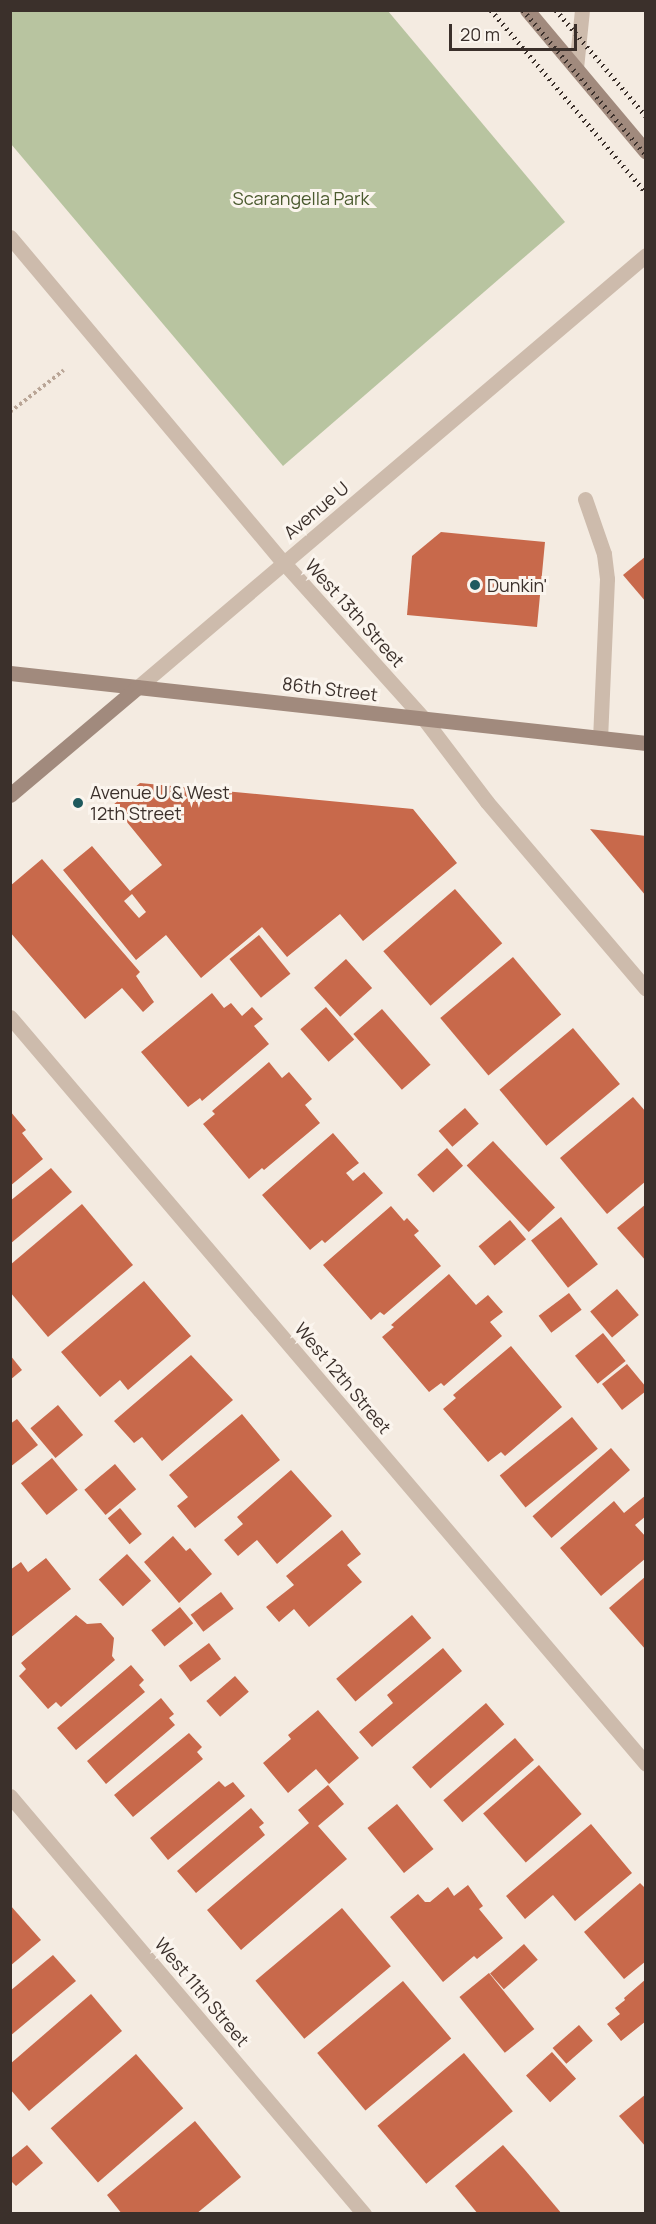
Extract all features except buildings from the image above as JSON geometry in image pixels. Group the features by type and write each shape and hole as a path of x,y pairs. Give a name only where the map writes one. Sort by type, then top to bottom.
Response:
{"main road":[{"path":"527,10 645,152"},
{"name":"86th Street","path":"10,673 645,743"},
{"name":"Avenue U","path":"10,795 138,687"}],"street":[{"path":"576,68 582,10"},
{"name":"West 13th Street","path":"10,237 284,563 424,719 488,802 645,989"},
{"name":"Avenue U","path":"138,687 645,255"},
{"path":"585,499 604,554 607,579 600,738"},
{"name":"West 12th Street","path":"10,1017 645,1764"},
{"name":"West 11th Street","path":"10,1796 364,2214"}],"path":[{"path":"10,412 64,370"}],"green space":[{"name":"Scarangella Park","path":"10,11 388,11 565,222 283,466 11,144"}],"railway":[{"path":"491,10 646,193"},
{"path":"523,10 646,155"},
{"path":"556,10 646,116"}],"place":[{"name":"Dunkin'","path":"475,585"},
{"name":"Avenue U & West 12th Street","path":"78,803"}]}
